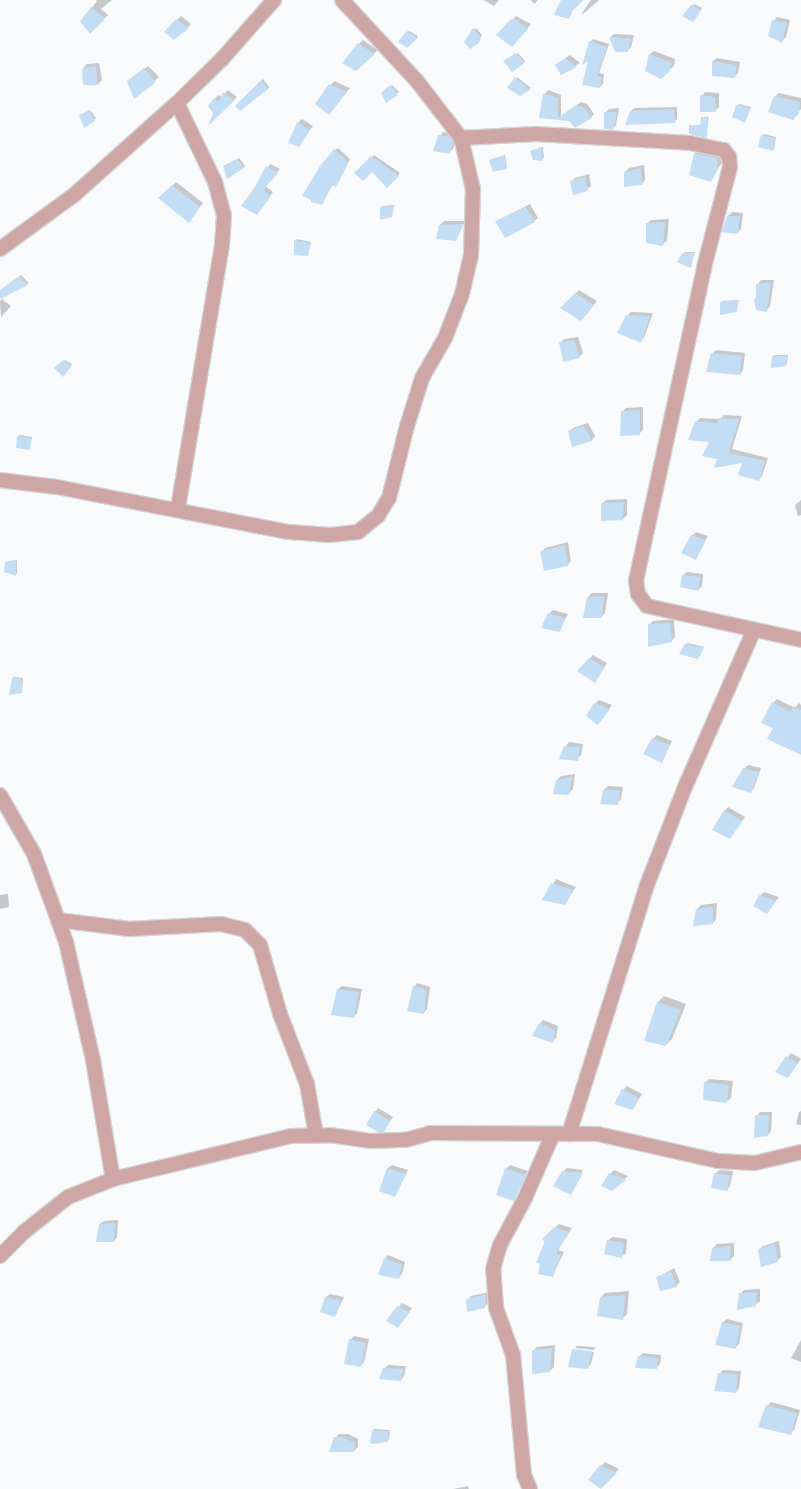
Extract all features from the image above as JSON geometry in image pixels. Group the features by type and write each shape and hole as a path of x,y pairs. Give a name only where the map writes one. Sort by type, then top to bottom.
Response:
{"street":[{"path":"0,248 74,195 177,103 222,59 274,0"},
{"path":"0,480 57,487 289,532 330,535 358,532 378,516 390,498 407,426 422,378 445,338 462,294 471,255 473,189 460,138 417,82 342,0"},
{"path":"177,103 215,182 224,216 222,245 178,509"},
{"path":"460,138 536,134 690,143 724,150 729,157 730,167 705,264 636,581 638,594 647,606 801,640"},
{"path":"569,1134 647,885 685,787 754,630"},
{"path":"0,795 34,854 66,942 93,1060 113,1179"},
{"path":"58,920 128,929 221,924 245,930 260,945 280,1014 307,1084 316,1136"},
{"path":"0,1256 25,1231 68,1197 113,1179 291,1136 316,1136 370,1141 406,1140 430,1134 598,1134 718,1161 755,1163 801,1152"},
{"path":"530,1489 524,1475 513,1355 496,1308 493,1269 500,1245 525,1198 553,1134"}],"building":[{"path":"561,0 584,0 573,10 569,19 554,15"},
{"path":"691,5 701,10 693,22 682,16"},
{"path":"91,7 105,19 90,34 80,21"},
{"path":"176,19 189,28 174,40 164,32"},
{"path":"511,19 515,19 528,29 512,47 496,35"},
{"path":"772,20 787,23 782,43 768,36"},
{"path":"473,28 481,37 479,43 470,49 464,42"},
{"path":"407,31 418,38 407,48 398,42"},
{"path":"609,37 631,38 628,52 615,52"},
{"path":"589,41 607,47 597,76 602,77 600,88 582,85 588,61 582,65"},
{"path":"358,43 375,54 356,71 342,63"},
{"path":"516,53 525,63 512,72 503,61"},
{"path":"649,54 671,62 670,71 661,79 645,71"},
{"path":"565,58 577,67 561,75 555,65"},
{"path":"712,61 737,65 735,78 712,76"},
{"path":"96,66 98,85 83,85 82,68"},
{"path":"144,68 156,82 134,99 127,81"},
{"path":"515,77 530,90 520,96 507,88"},
{"path":"261,80 268,89 240,111 235,106"},
{"path":"329,84 347,92 329,115 315,104"},
{"path":"390,85 398,95 386,103 381,93"},
{"path":"223,92 234,101 208,126 213,113 208,106 214,98 219,101"},
{"path":"543,93 558,98 558,118 576,105 583,107 592,118 575,128 569,121 539,118"},
{"path":"700,95 715,97 716,112 700,112"},
{"path":"774,96 800,102 799,113 793,120 768,112"},
{"path":"736,105 750,108 745,123 732,117"},
{"path":"674,109 675,123 625,125 630,111"},
{"path":"89,111 95,121 84,128 79,115"},
{"path":"604,112 617,112 613,130 604,129"},
{"path":"701,117 708,118 707,138 689,134 689,125 700,126"},
{"path":"297,122 310,130 299,147 288,143"},
{"path":"438,135 450,137 453,142 450,154 433,151"},
{"path":"761,135 775,138 774,151 758,147"},
{"path":"542,147 543,161 533,160 530,151"},
{"path":"334,149 348,162 336,187 332,185 322,205 311,202 311,200 302,196 320,166"},
{"path":"694,153 717,158 718,169 711,182 689,175"},
{"path":"371,156 399,176 387,188 372,172 363,181 354,173"},
{"path":"504,156 507,169 493,172 489,160"},
{"path":"237,159 244,168 227,179 223,166"},
{"path":"266,166 278,173 263,190 271,196 257,215 241,206 255,187"},
{"path":"641,168 642,185 624,187 624,172"},
{"path":"586,177 588,191 573,195 570,181"},
{"path":"172,185 200,207 189,223 158,198"},
{"path":"394,206 392,217 380,220 380,207"},
{"path":"526,207 535,222 505,238 495,221"},
{"path":"727,216 740,216 738,234 722,232"},
{"path":"665,222 663,246 646,243 646,223"},
{"path":"463,224 456,241 436,239 439,225"},
{"path":"294,240 310,243 308,256 294,255"},
{"path":"682,253 694,253 691,268 677,262"},
{"path":"19,276 28,285 0,299 0,290"},
{"path":"771,283 767,312 756,310 754,299 756,298 756,284"},
{"path":"575,293 594,305 581,321 560,308"},
{"path":"738,300 737,312 720,315 720,302"},
{"path":"626,315 650,316 641,343 617,333"},
{"path":"574,340 580,358 563,362 559,342"},
{"path":"711,353 742,356 740,375 706,372"},
{"path":"772,356 787,356 786,366 771,368"},
{"path":"63,360 72,366 63,377 54,368"},
{"path":"640,410 640,435 620,436 621,411"},
{"path":"719,418 739,419 729,453 765,461 759,481 738,475 742,463 714,468 717,459 702,456 709,442 688,440 695,421 717,423"},
{"path":"584,426 592,441 572,447 568,431"},
{"path":"17,436 31,438 30,450 16,448"},
{"path":"624,502 623,520 601,521 601,503"},
{"path":"691,535 706,540 696,560 681,553"},
{"path":"565,545 568,566 544,571 540,551"},
{"path":"16,561 16,576 4,572 5,562"},
{"path":"682,575 700,577 698,591 680,587"},
{"path":"604,596 602,618 583,618 587,597"},
{"path":"548,613 565,618 560,632 541,628"},
{"path":"670,623 672,642 648,647 648,624"},
{"path":"685,644 704,648 698,659 679,654"},
{"path":"589,658 604,667 595,683 577,671"},
{"path":"12,678 22,679 22,693 9,695"},
{"path":"772,702 790,711 794,706 801,710 801,755 767,739 773,728 761,723"},
{"path":"594,703 610,709 598,725 586,716"},
{"path":"652,738 670,745 662,763 643,754"},
{"path":"564,746 580,747 578,761 559,759"},
{"path":"743,768 759,772 751,793 732,787"},
{"path":"572,777 569,795 553,794 556,780"},
{"path":"603,790 620,790 618,805 600,804"},
{"path":"724,810 742,821 730,839 712,830"},
{"path":"551,883 574,890 565,905 542,900"},
{"path":"759,895 776,901 767,914 753,906"},
{"path":"713,907 713,924 693,926 696,909"},
{"path":"413,986 426,990 424,1014 407,1011"},
{"path":"337,989 359,992 354,1018 331,1015"},
{"path":"657,1002 681,1010 666,1046 644,1041"},
{"path":"539,1023 555,1030 553,1043 532,1036"},
{"path":"786,1056 798,1063 788,1078 775,1072"},
{"path":"704,1082 729,1085 727,1103 703,1100"},
{"path":"622,1089 639,1098 633,1110 614,1104"},
{"path":"374,1111 390,1121 384,1132 378,1132 366,1125"},
{"path":"755,1115 769,1115 768,1136 754,1138"},
{"path":"387,1168 406,1174 395,1197 379,1191"},
{"path":"505,1168 526,1175 514,1201 496,1195"},
{"path":"562,1171 583,1173 571,1195 553,1186"},
{"path":"609,1173 626,1180 612,1191 601,1186"},
{"path":"714,1173 730,1175 727,1191 711,1188"},
{"path":"115,1223 114,1242 96,1242 99,1224"},
{"path":"554,1227 569,1232 556,1254 561,1255 553,1277 538,1274 540,1264 536,1263 545,1241 542,1239"},
{"path":"607,1240 624,1243 622,1258 604,1254"},
{"path":"775,1244 778,1262 761,1267 758,1249"},
{"path":"731,1246 730,1261 710,1261 712,1248"},
{"path":"384,1258 402,1265 399,1279 378,1275"},
{"path":"671,1271 677,1287 660,1291 656,1277"},
{"path":"757,1292 756,1306 737,1310 739,1293"},
{"path":"486,1294 485,1308 467,1312 466,1299"},
{"path":"625,1295 623,1320 597,1316 600,1297"},
{"path":"325,1297 341,1300 335,1317 320,1312"},
{"path":"397,1306 410,1312 398,1328 386,1321"},
{"path":"722,1322 740,1326 736,1349 715,1345"},
{"path":"349,1339 366,1343 361,1367 344,1364"},
{"path":"552,1348 550,1372 532,1374 532,1350"},
{"path":"572,1349 592,1351 588,1369 568,1367"},
{"path":"638,1356 658,1358 657,1369 635,1368"},
{"path":"383,1368 403,1369 401,1381 379,1379"},
{"path":"718,1373 738,1374 736,1393 714,1391"},
{"path":"766,1405 797,1413 791,1435 758,1427"},
{"path":"372,1430 389,1431 388,1442 370,1444"},
{"path":"334,1437 346,1437 345,1439 355,1442 354,1452 329,1452"},
{"path":"600,1465 617,1473 601,1489 588,1480"}]}
